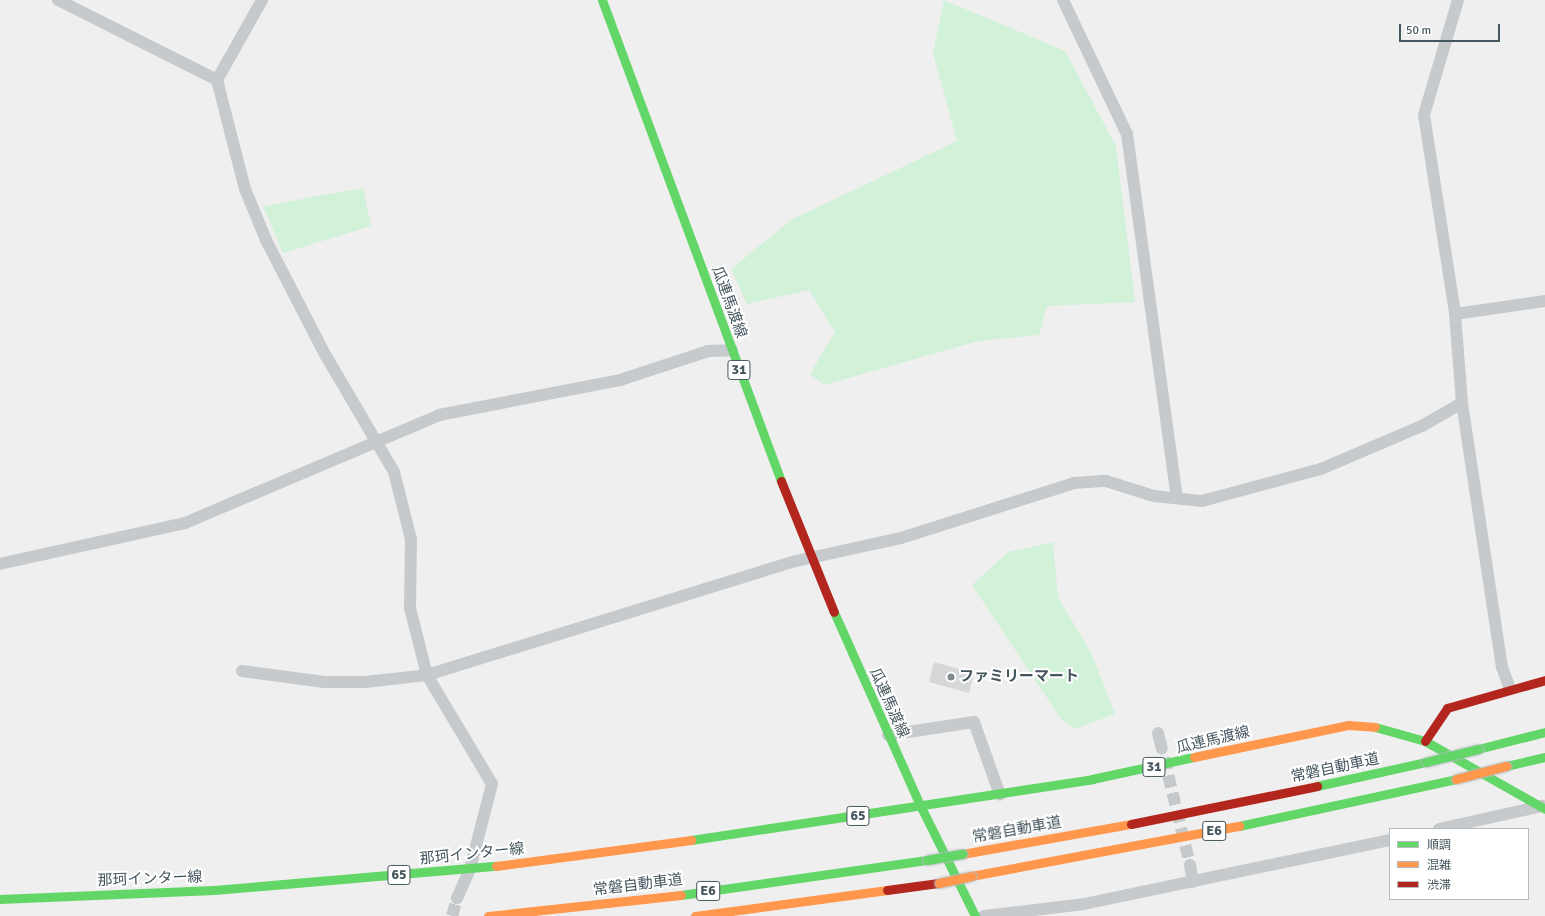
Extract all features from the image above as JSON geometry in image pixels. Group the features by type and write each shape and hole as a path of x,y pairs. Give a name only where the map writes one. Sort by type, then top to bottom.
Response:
{"main road":[{"name":"瓜連馬渡線","path":"602,0 810,558 920,806 1100,778 1348,725 1384,728 1425,741 1543,807"},
{"path":"1425,741 1447,708 1545,680"},
{"name":"常磐自動車道","path":"488,916 643,900 962,854 1190,813 1426,762 1545,732"},
{"name":"E6","path":"696,916 939,883 1194,836 1456,779 1545,757"},
{"path":"920,806 974,916"},
{"name":"那珂インター線","path":"0,899 214,890 470,869 700,841 920,806"}],"street":[{"path":"58,0 217,80"},
{"path":"262,0 217,80 245,189 266,240 374,441 394,472 406,508 411,539 410,608 427,675 492,784 470,869 457,898"},
{"path":"1063,0 1127,134 1177,496"},
{"path":"1458,0 1424,115 1455,314 1462,403 1502,667 1510,689"},
{"path":"1455,314 1545,301"},
{"path":"0,564 185,523 374,441 439,415 620,380 708,352 732,350"},
{"path":"242,671 324,682 365,682 427,675 810,558 902,538 1074,483 1106,481 1154,496 1177,496 1202,501 1321,469 1422,426 1462,403"},
{"path":"888,735 974,722 1000,794"},
{"path":"1158,733 1162,749"},
{"path":"1444,828 1543,807"},
{"path":"984,916 1084,904 1389,840"},
{"path":"1190,865 1194,882"}],"green space":[{"path":"944,0 1065,51 1116,146 1135,302 1047,306 1039,335 978,341 824,385 810,374 835,332 809,290 747,304 731,269 791,220 957,141 933,53"},
{"path":"363,188 371,226 283,253 263,206"},
{"path":"1053,542 1058,597 1092,654 1115,714 1075,729 1061,719 972,585 1008,552"}],"building":[{"name":"ファミリーマート","path":"934,662 974,673 969,693 929,682"}],"tunnel":[{"path":"1164,758 1190,865"},
{"path":"452,916 457,898"}],"traffic: fast":[{"path":"602,0 781,481"},
{"path":"834,612 921,807"},
{"path":"1375,727 1425,741 1545,809"},
{"path":"1478,749 1545,732"},
{"path":"1426,762 1478,749"},
{"path":"691,840 1092,779 1194,757"},
{"path":"1506,766 1545,757"},
{"path":"1317,786 1426,762"},
{"path":"1239,826 1456,779"},
{"path":"921,807 975,916"},
{"path":"927,860 962,854"},
{"path":"681,895 927,860"},
{"path":"0,899 214,890 496,866"}],"traffic: slow":[{"path":"1194,757 1348,725 1375,727"},
{"path":"1456,779 1506,766"},
{"path":"962,854 1131,824"},
{"path":"971,876 1239,826"},
{"path":"496,866 691,840"},
{"path":"939,883 971,876"},
{"path":"695,916 887,890"},
{"path":"488,916 681,895"}],"traffic: jam":[{"path":"781,481 834,612"},
{"path":"1425,741 1447,708 1545,680"},
{"path":"1131,824 1317,786"},
{"path":"887,890 939,883"}],"place":[{"name":"ファミリーマート","path":"951,677"}]}
